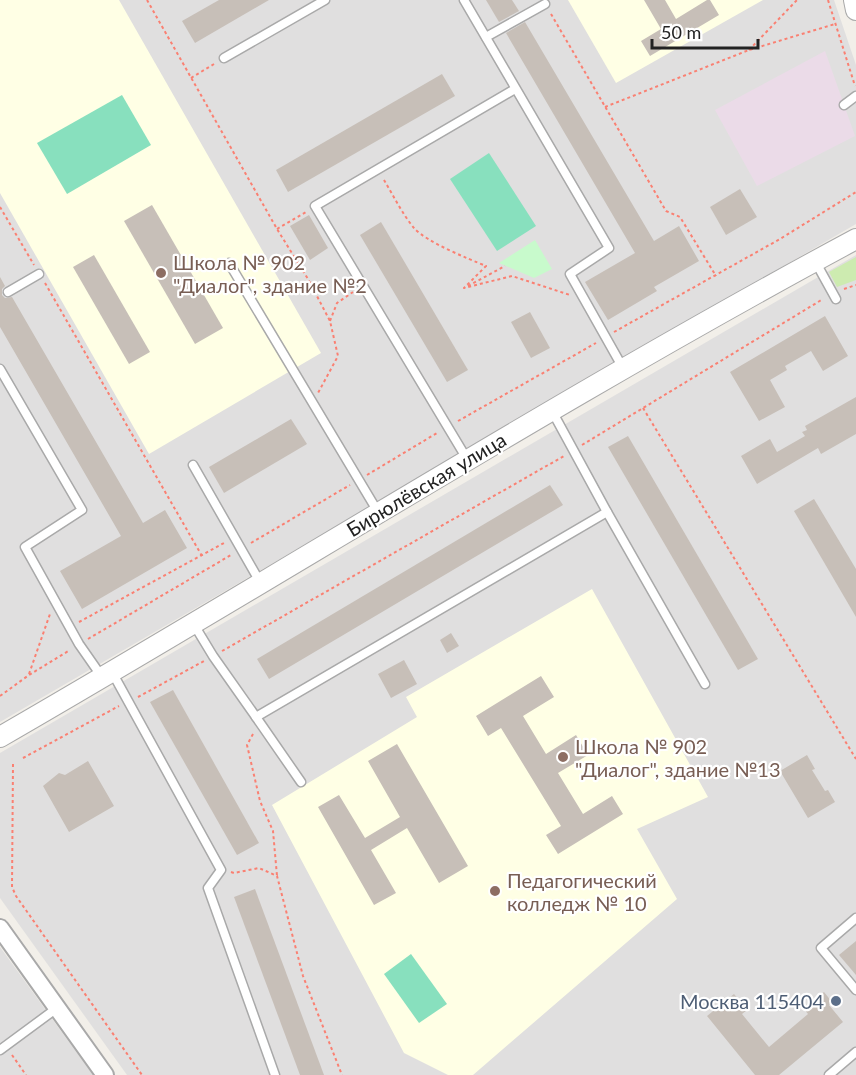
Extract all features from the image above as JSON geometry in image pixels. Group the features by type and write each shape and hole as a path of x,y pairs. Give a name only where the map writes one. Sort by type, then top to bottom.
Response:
{"street":[{"path":"854,0 856,10"},
{"name":"Бирюлёвская улица","path":"0,737 623,368 856,239"},
{"path":"0,928 105,1075"}],"lane":[{"path":"224,58 325,0"},
{"path":"464,0 609,248 570,274 623,368"},
{"path":"486,37 545,4"},
{"path":"468,459 315,206 515,89"},
{"path":"844,105 856,96"},
{"path":"815,261 836,299"},
{"path":"230,263 378,512"},
{"path":"8,292 39,274"},
{"path":"0,369 82,510 25,547 79,644 129,702 221,870 208,888 275,1075"},
{"path":"552,411 705,684"},
{"path":"193,465 260,582"},
{"path":"256,717 607,512"},
{"path":"193,622 213,656 301,782"},
{"path":"856,918 822,948 856,990"},
{"path":"3,1048 57,1008"},
{"path":"829,1075 856,1052"}],"path":[{"path":"147,0 330,321 338,356 313,403"},
{"path":"749,50 797,0"},
{"path":"828,0 856,90"},
{"path":"545,4 666,211 680,217 716,276"},
{"path":"605,107 749,50 835,24"},
{"path":"191,78 224,58"},
{"path":"378,170 415,230 458,254 486,266 464,288"},
{"path":"0,696 79,644 448,427 780,239 856,192"},
{"path":"277,229 315,206"},
{"path":"0,207 202,556"},
{"path":"464,288 505,266"},
{"path":"464,288 512,276 584,299"},
{"path":"330,321 337,303 362,285"},
{"path":"23,758 213,656 573,450 814,304"},
{"path":"643,408 856,759"},
{"path":"70,627 235,537"},
{"path":"29,675 54,600"},
{"path":"247,746 260,801 273,831 277,876 303,976 342,1075"},
{"path":"13,764 12,887 16,896 142,1075"},
{"path":"221,870 234,873 259,868 277,876"},
{"path":"3,1048 26,1075"}],"shaded area":[{"path":"0,0 834,0 856,65 856,224 0,722"},
{"name":"Школа № 902 \"Диалог\", здание №2","path":"0,0 119,0 321,353 149,454 0,193"},
{"path":"568,0 763,0 616,83"},
{"path":"825,51 855,136 757,186 715,110"},
{"path":"856,255 856,1075 127,1075 0,898 0,753"},
{"path":"592,589 708,797 637,829 677,899 473,1075 448,1075 404,1053 272,805 417,717 406,697"},
{"path":"0,947 93,1075 0,1075"}],"green space":[{"path":"122,95 151,145 67,194 37,143"},
{"path":"489,153 536,226 497,251 450,179"},
{"path":"535,240 552,269 534,278 499,263"},
{"path":"856,257 856,280 837,287 829,272"},
{"path":"411,954 447,1004 419,1023 384,974"}],"building":[{"path":"219,0 269,0 195,43 182,21"},
{"path":"486,0 512,0 519,11 499,22"},
{"path":"644,0 665,0 676,19 710,0 719,15 650,56 641,41 661,29"},
{"path":"525,22 654,241 679,226 699,261 654,287 657,291 608,320 585,282 635,253 506,33"},
{"path":"442,74 455,96 288,192 276,170"},
{"path":"740,189 757,217 726,235 710,207"},
{"path":"152,205 223,328 195,344 124,221"},
{"path":"309,215 328,248 310,260 290,226"},
{"path":"381,222 468,370 447,382 360,235"},
{"path":"94,255 150,352 129,364 73,267"},
{"path":"0,277 5,286 2,289 2,295 5,298 12,297 143,523 165,510 187,548 82,609 60,571 121,536 0,327"},
{"path":"530,312 550,348 531,358 511,322"},
{"path":"825,316 848,356 823,371 811,351 785,366 787,370 770,380 785,407 759,421 730,372"},
{"path":"856,397 856,434 821,454 818,448 757,484 741,456 770,439 777,452 805,436 802,432 807,430 805,426"},
{"path":"291,419 307,444 224,493 209,467"},
{"path":"628,436 758,659 738,670 608,447"},
{"path":"550,485 563,505 269,679 257,659"},
{"path":"814,499 856,569 856,617 794,511"},
{"path":"451,633 459,646 447,653 440,640"},
{"path":"404,660 417,684 391,698 378,674"},
{"path":"541,676 554,697 523,716 546,754 576,735 588,755 558,773 583,814 612,796 623,814 558,854 546,835 561,826 501,728 488,736 476,716"},
{"path":"173,690 259,843 237,855 150,702"},
{"path":"397,744 468,866 439,883 407,828 371,850 396,893 374,905 318,807 339,795 365,838 400,817 368,761"},
{"path":"807,755 815,769 812,770 835,802 808,818 780,771"},
{"path":"88,761 114,806 69,832 43,786 59,773 65,775"},
{"path":"255,889 324,1075 300,1075 234,897"},
{"path":"856,941 856,975 839,955"},
{"path":"824,992 832,1002 829,1005 843,1022 779,1075 755,1075 707,1016 734,994 747,1010 742,1014 769,1047 808,1014 804,1009"}],"place":[{"name":"Школа № 902 \"Диалог\", здание №2","path":"161,273"},
{"name":"Школа № 902 \"Диалог\", здание №13","path":"563,757"},
{"name":"Педагогический колледж № 10","path":"495,891"},
{"name":"Москва 115404","path":"836,1001"}]}
